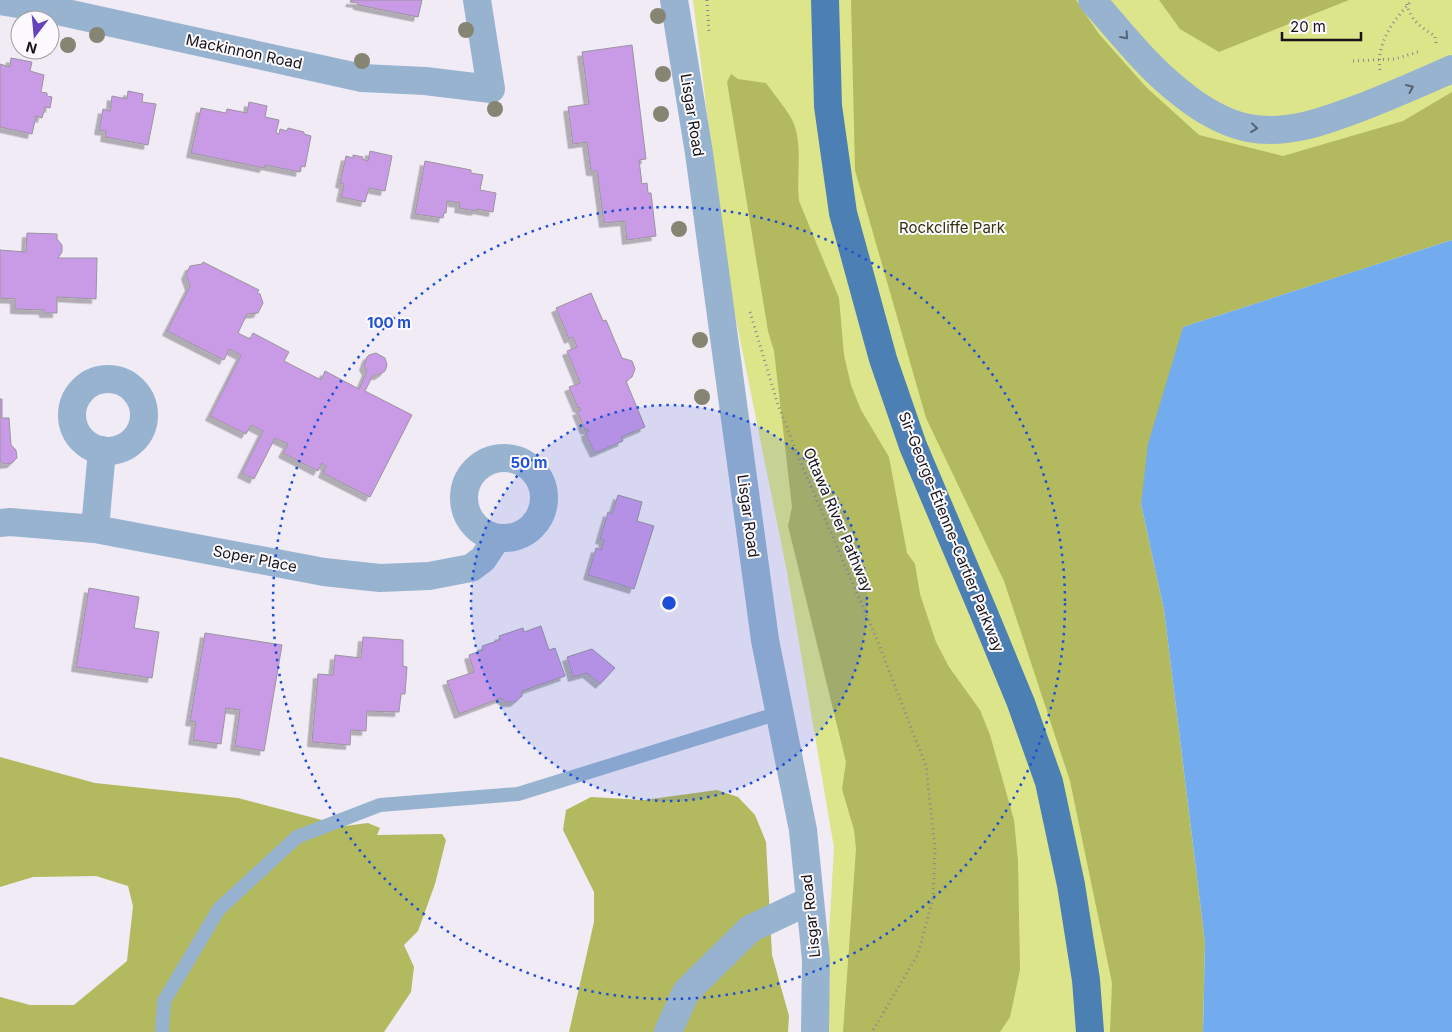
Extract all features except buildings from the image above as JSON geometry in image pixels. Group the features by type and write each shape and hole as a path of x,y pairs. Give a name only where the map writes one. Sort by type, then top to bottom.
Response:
{"main road":[{"name":"Sir-George-Étienne-Cartier Parkway","path":"825,0 828,106 842,213 883,359 913,446 1021,703 1049,782 1072,885 1086,980 1090,1032"}],"street":[{"name":"Mackinnon Road","path":"0,1 44,8 362,78 425,81 491,89 477,0"},
{"name":"Lisgar Road","path":"674,0 699,153 765,640 803,830 816,960 815,1032"},
{"path":"1092,0 1160,75 1182,94 1213,114 1248,128 1276,130 1318,124 1404,91 1452,68"},
{"path":"95,529 102,450"},
{"name":"Soper Place","path":"0,523 10,522 95,529 324,572 380,578 428,576 471,568 483,559 496,538"},
{"path":"668,1032 686,992 750,929 809,901"}],"lane":[{"path":"162,1032 164,1001 219,909 297,837 380,805 518,794 779,713"}],"path":[{"path":"707,0 709,34"},
{"path":"1383,40 1395,19 1412,0"},
{"path":"1408,4 1409,14 1421,27 1435,36 1436,44 1430,49"},
{"path":"1353,61 1395,59 1421,51"},
{"name":"Ottawa River Pathway","path":"748,305 778,405 876,637 926,766 934,848 933,898 918,954 872,1032"}],"green space":[{"name":"Rockcliffe Park","path":"693,0 1452,0 1452,230 1384,258 1350,279 1212,304 1112,401 1196,1032 827,1032 830,980 828,949 834,848 787,572 727,275"},
{"path":"851,0 1076,0 1099,34 1146,87 1199,135 1283,156 1403,121 1452,92 1452,240 1183,327 1141,504 1164,610 1205,942 1203,1032 1110,1032 1112,983 1070,781 1004,581 926,418 855,170"},
{"path":"1159,0 1349,0 1219,52 1180,29"},
{"path":"731,74 738,79 766,83 794,124 799,153 799,201 839,298 844,355 851,385 861,410 889,457 907,553 915,564 920,594 936,642 949,667 980,710 990,735 1014,820 1018,861 1020,970 1010,1017 1000,1032 843,1032 856,849 854,830 842,789 846,762 788,526 792,507 774,351 768,331 727,82"},
{"path":"0,757 95,783 238,798 345,826 368,823 380,828 377,835 442,834 446,840 435,884 418,931 404,945 414,967 411,992 384,1032 0,1032 0,997 30,1005 74,1005 127,961 133,906 128,886 96,876 33,877 0,887"},
{"path":"717,790 738,797 755,815 766,842 772,955 789,1016 788,1032 569,1032 594,922 594,892 563,830 566,810 591,797 644,800"}],"water":[{"path":"1452,240 1452,1032 1203,1032 1205,942 1164,610 1141,504 1148,444 1183,327"}]}
